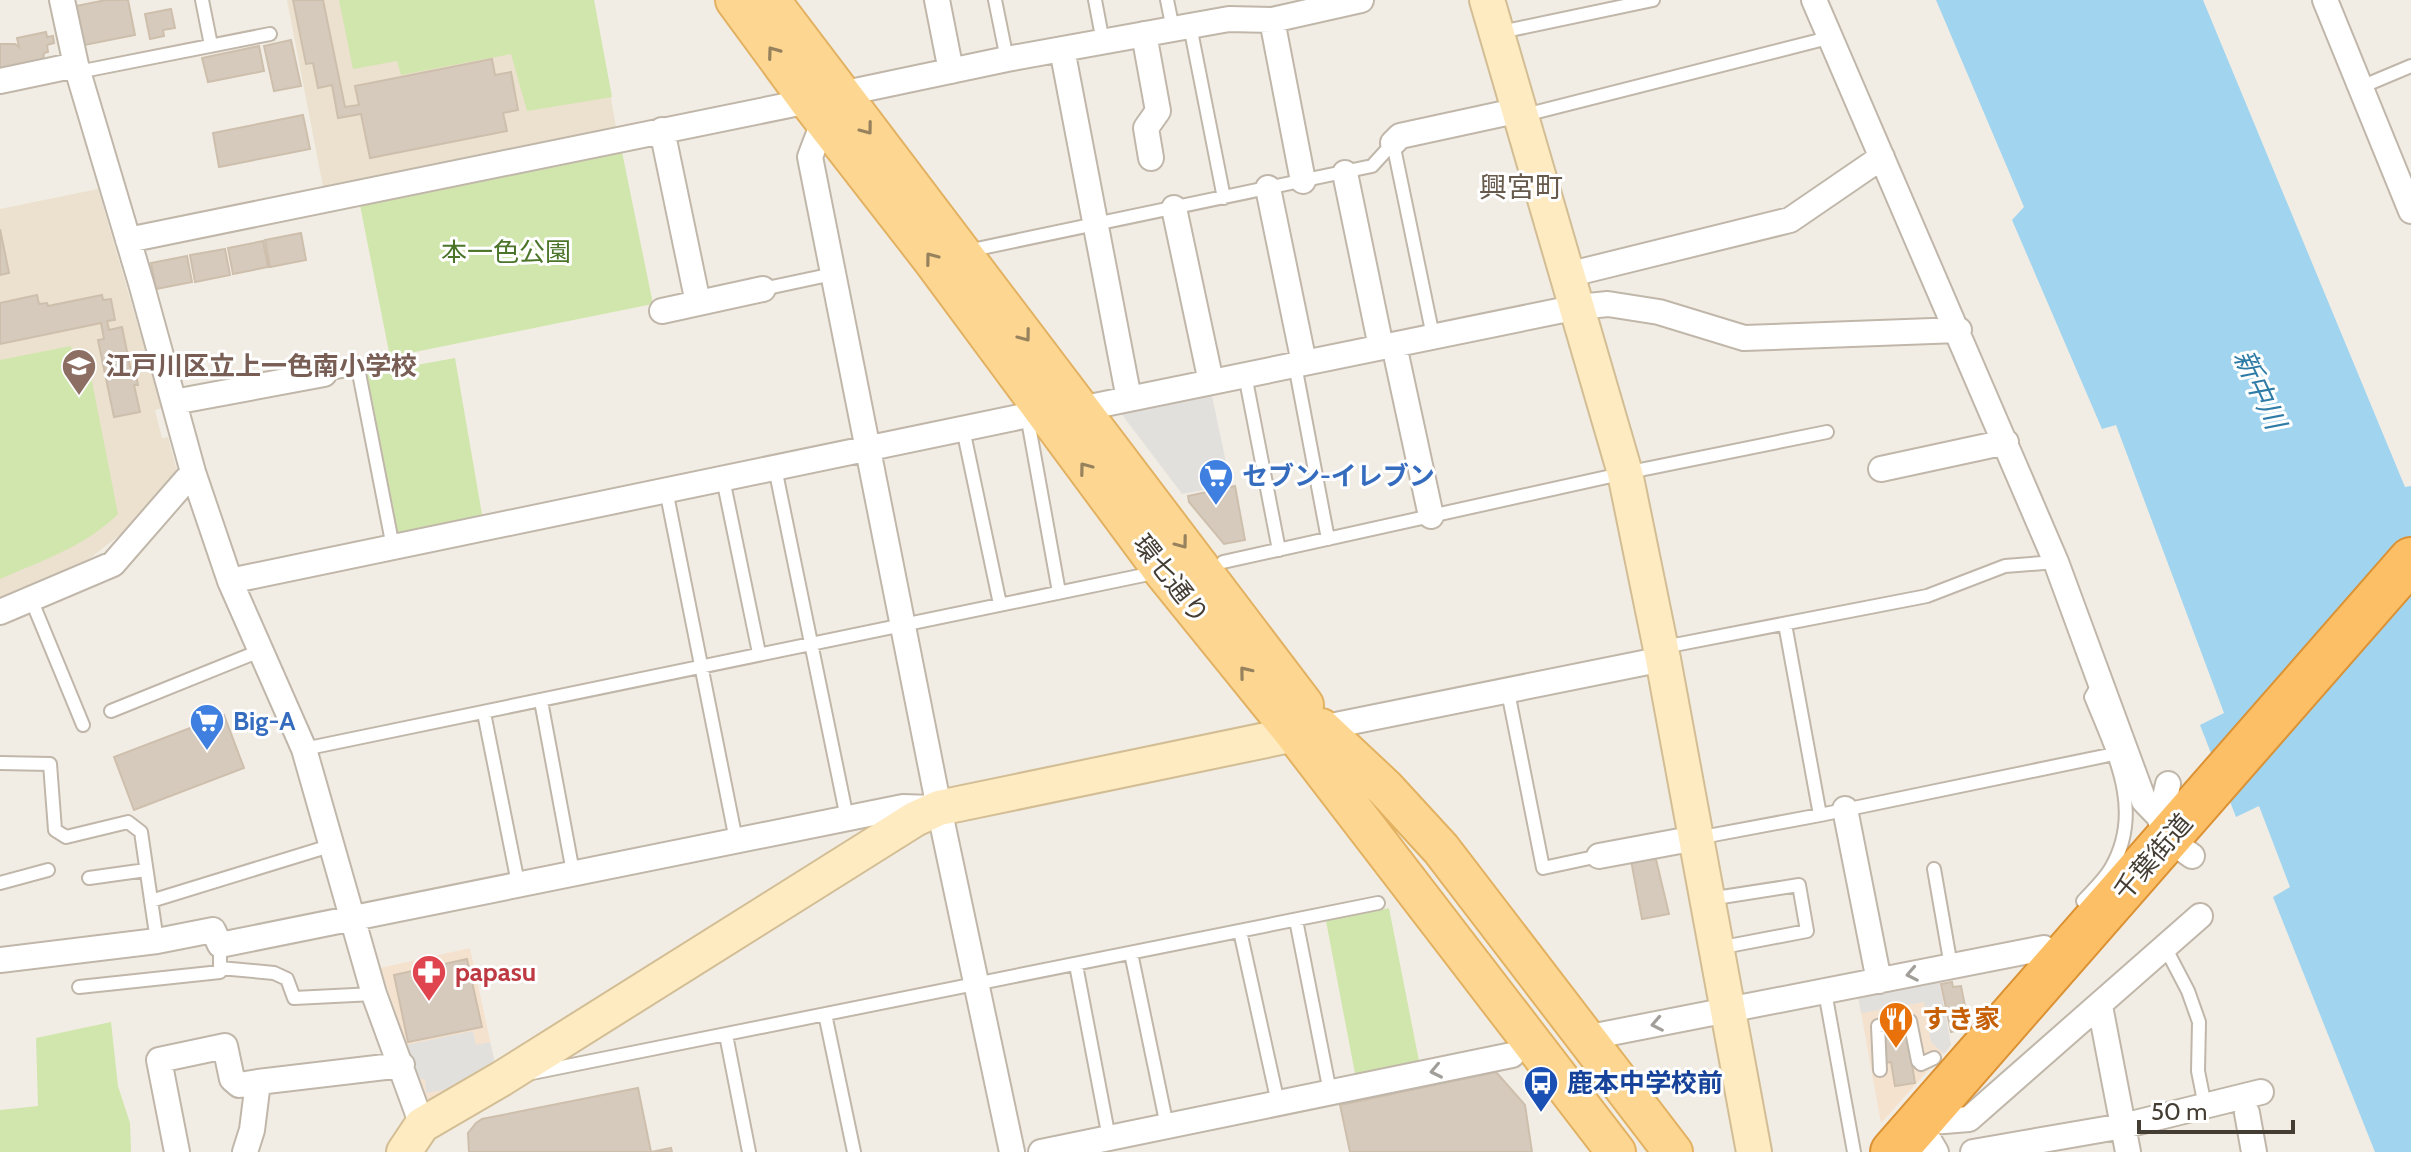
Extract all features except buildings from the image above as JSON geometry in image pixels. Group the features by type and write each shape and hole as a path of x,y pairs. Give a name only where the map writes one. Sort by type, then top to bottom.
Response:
{"highway":[{"name":"千葉街道","path":"1916,1142 1946,1066 2175,825 2411,560"}],"main road":[{"name":"環七通り","path":"735,0 825,105 960,252 1050,412"},
{"name":"環七通り","path":"770,0 825,105 931,258 1050,412 1162,570 1308,731 1645,1152"},
{"path":"1308,731 1363,860 1588,1152"},
{"name":"環七通り","path":"1576,1063 1616,1152"},
{"path":"1576,1063 1673,1152"}],"street":[{"path":"62,0 77,69 193,472 230,581 304,749 374,994 402,1065 419,1143 501,1079 915,819 939,808 1508,692 1662,654"},
{"path":"937,0 951,71"},
{"path":"128,240 662,130 825,105 951,71 1181,28 1227,10 1272,20 1361,0"},
{"path":"1487,0 1625,473 1709,899 1754,1152"},
{"path":"1814,0 1959,330 2056,562 2144,801 2175,825"},
{"path":"2325,0 2411,211"},
{"path":"1272,20 1303,181"},
{"path":"1144,34 1158,111 1146,128 1151,158"},
{"path":"1062,49 1129,399"},
{"path":"0,81 77,69"},
{"path":"825,105 810,157 939,808 1012,1152"},
{"path":"1393,143 1400,136 1521,112"},
{"path":"662,130 698,303"},
{"path":"230,581 868,448 1129,399 1433,336 1790,220 1882,157"},
{"path":"1345,173 1431,516"},
{"path":"1268,188 1299,364"},
{"path":"1174,208 1211,382"},
{"path":"662,311 763,289"},
{"path":"1573,291 1608,304 1659,312 1744,338 1959,330"},
{"path":"174,402 324,374"},
{"path":"1881,469 2006,442"},
{"path":"0,612 113,564 193,472"},
{"path":"0,960 157,941 213,930 220,956 352,917 903,807 939,808"},
{"path":"1845,809 1879,981"},
{"path":"1599,856 1696,838"},
{"path":"1916,1142 1969,1119 2200,916"},
{"path":"1576,1063 1729,1010 1951,966 2049,942"},
{"path":"2100,1006 2128,1152"},
{"path":"177,1152 159,1060 225,1046 232,1079 239,1085 402,1065"},
{"path":"1041,1152 1512,1055"},
{"path":"245,1152 252,1130 258,1082"},
{"path":"1973,1152 2123,1126 2261,1092"},
{"path":"2247,1113 2254,1152"}],"lane":[{"path":"202,0 211,45"},
{"path":"995,0 1007,59"},
{"path":"1095,0 1103,42"},
{"path":"1167,0 1181,28 1224,198"},
{"path":"1497,33 1653,0"},
{"path":"77,69 270,34"},
{"path":"1521,112 1832,37"},
{"path":"2361,87 2411,66"},
{"path":"960,252 1345,173 1372,166 1393,143"},
{"path":"1393,143 1433,336"},
{"path":"763,289 833,274"},
{"path":"1299,364 1328,539"},
{"path":"324,374 358,368 393,547"},
{"path":"1245,375 1279,550"},
{"path":"1050,412 1059,592"},
{"path":"963,429 1000,604"},
{"path":"1223,562 1625,473 1827,432"},
{"path":"775,468 847,818"},
{"path":"723,479 759,653"},
{"path":"666,490 736,840"},
{"path":"1662,654 1785,624 1927,596 2005,566 2056,562"},
{"path":"304,749 1144,575"},
{"path":"31,599 83,725"},
{"path":"1785,624 1820,815"},
{"path":"111,711 262,650"},
{"path":"2075,912 2112,866 2124,832 2125,789 2091,697 2099,683"},
{"path":"1508,692 1543,868 1599,856"},
{"path":"541,701 573,872"},
{"path":"484,713 518,883"},
{"path":"1696,838 2114,754"},
{"path":"0,763 50,764 55,830 66,837 128,822 141,832 157,941"},
{"path":"151,901 333,845"},
{"path":"1934,869 1951,966"},
{"path":"0,883 48,870"},
{"path":"89,878 146,870"},
{"path":"1709,899 1799,885 1807,931 1717,948"},
{"path":"501,1079 1378,903"},
{"path":"1296,920 1330,1092"},
{"path":"1240,931 1278,1103"},
{"path":"2023,971 2049,942"},
{"path":"2165,947 2188,991 2199,1022 2198,1071 2205,1106"},
{"path":"1131,953 1167,1126"},
{"path":"79,987 220,972 220,956 287,979 294,998 374,994"},
{"path":"1076,965 1109,1138"},
{"path":"1825,992 1854,1152"},
{"path":"825,1014 854,1152"},
{"path":"1880,1070 1878,1026 1910,1021 1918,1061 1921,1064 1946,1066"},
{"path":"726,1035 749,1152"}],"shaded area":[{"path":"287,0 594,0 617,133 324,192"},
{"name":"江戸川区立上一色南小学校","path":"98,189 162,408 155,410 162,438 168,437 177,472 130,527 89,559 0,597 0,209"},
{"path":"1211,391 1227,467 1223,468 1226,486 1182,494 1117,408"},
{"path":"470,948 496,1068 427,1105 380,968"},
{"path":"1938,974 1951,1045 1881,1123 1858,996"},
{"path":"1938,974 1951,1045 1944,1054 1931,1042 1924,1002 1861,1013 1858,996 1901,988"},
{"path":"473,1031 476,1045 490,1042 496,1068 465,1086 426,1093 425,1079 418,1079 406,1045"}],"green space":[{"path":"339,0 594,0 612,97 527,111 511,54 401,75 397,61 353,69"},
{"name":"本一色公園","path":"621,147 653,304 390,357 359,200"},
{"path":"71,346 72,353 86,351 118,514 77,544 0,579 0,360"},
{"path":"455,358 483,520 398,536 367,374"},
{"path":"1389,908 1420,1066 1356,1079 1326,921"},
{"path":"111,1022 118,1086 130,1123 131,1152 0,1152 0,1110 38,1106 36,1038"}],"water":[{"name":"新中川","path":"1936,0 2203,0 2405,487 2411,486 2411,1152 2375,1152 2273,897 2290,887 2259,806 2236,817 2200,725 2224,713 2116,425 2102,429 2012,220 2024,207"}],"place":[{"name":"江戸川区立上一色南小学校","path":"79,397"},
{"name":"セブン-イレブン","path":"1216,507"},
{"name":"Big-A","path":"207,752"},
{"name":"papasu","path":"429,1003"},
{"name":"すき家","path":"1896,1050"},
{"name":"鹿本中学校前","path":"1541,1114"}],"district":[{"name":"興宮町","path":"1521,187"}]}
